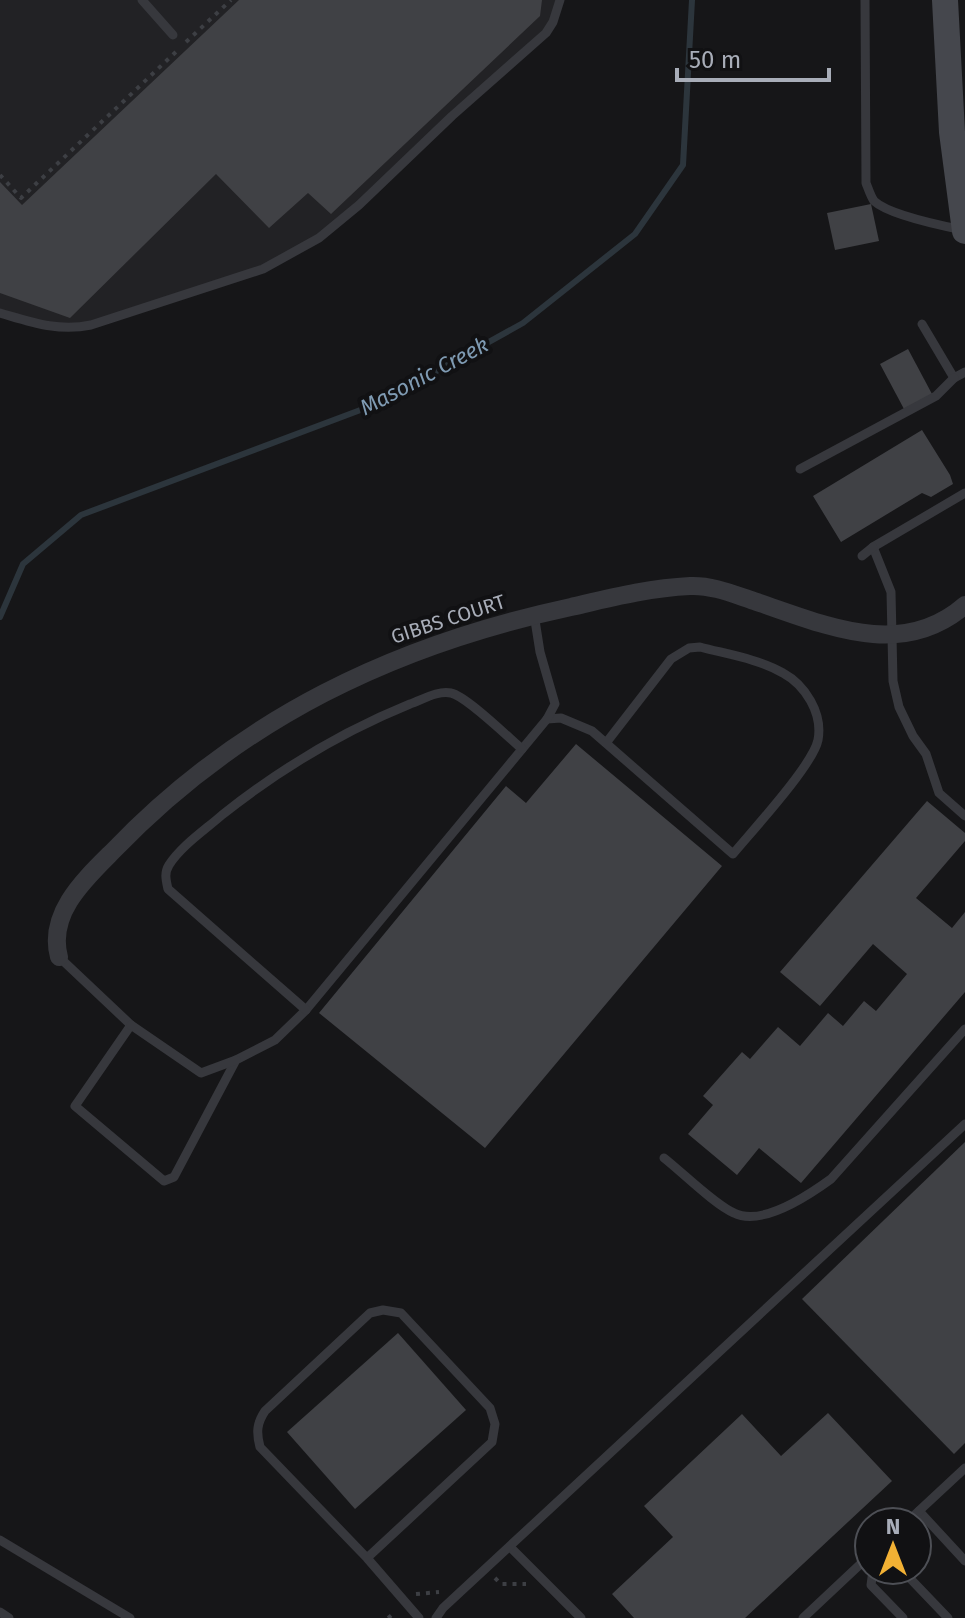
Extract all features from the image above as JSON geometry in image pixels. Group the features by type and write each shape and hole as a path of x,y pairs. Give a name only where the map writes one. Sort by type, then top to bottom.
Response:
{"street":[{"path":"945,0 953,146 965,231"},
{"name":"GIBBS COURT","path":"59,957 55,945 56,932 63,912 76,891 133,830 205,768 263,727 367,671 462,633 655,588 694,586 721,590 868,636 919,632 939,624 965,605"}],"lane":[{"path":"142,0 173,35"},
{"path":"0,313 70,330 263,269 319,238 546,33 560,0"},
{"path":"865,0 866,183 874,201 923,221 965,231"},
{"path":"922,324 954,378"},
{"path":"800,469 936,396 965,372"},
{"path":"862,556 965,493"},
{"path":"873,547 891,592 893,681 899,707 926,754 939,793 965,816"},
{"path":"59,957 131,1025 201,1073 275,1040 306,1010 547,719 555,704 540,652 534,614"},
{"path":"547,719 561,718 592,731 733,854 808,762 818,740 818,723 811,700 799,684 784,673 700,647 689,648 671,659 606,743"},
{"path":"306,1010 168,889 165,877 168,866 233,807 319,747 367,721 435,695 450,693 462,699 522,749"},
{"path":"131,1025 75,1106 164,1181 174,1177 236,1060"},
{"path":"664,1158 735,1214 757,1216 785,1207 811,1194 831,1179 965,1029"},
{"path":"436,1618 965,1124"},
{"path":"367,1558 492,1442 495,1424 490,1408 401,1313 383,1310 370,1313 265,1411 258,1422 257,1437 260,1447 367,1558 419,1618"},
{"path":"924,1506 965,1468"},
{"path":"933,1526 965,1561"},
{"path":"0,1540 124,1617"},
{"path":"510,1547 581,1618"},
{"path":"803,1618 853,1572"},
{"path":"872,1586 903,1618"},
{"path":"917,1586 948,1618"},
{"path":"0,1612 9,1618"}],"path":[{"path":"0,175 21,198 231,0"},
{"path":"495,1578 501,1584 527,1584 536,1592"},
{"path":"388,1618 393,1614"}],"shaded area":[{"path":"0,0 560,0 553,22 319,238 263,269 70,330 0,313"}],"building":[{"path":"239,0 542,0 540,16 331,214 308,193 269,228 216,174 70,318 0,293 0,182 22,205"},
{"path":"871,204 879,241 835,250 827,213"},
{"path":"908,349 932,394 904,409 880,364"},
{"path":"922,430 953,484 931,497 922,493 841,542 813,496"},
{"path":"576,744 722,866 485,1148 319,1013 506,786 526,803"},
{"path":"927,801 965,833 965,841 916,898 952,928 965,912 965,992 801,1183 759,1148 737,1175 688,1134 713,1105 703,1096 742,1052 750,1059 778,1027 800,1046 828,1013 843,1026 864,1001 876,1011 907,974 873,944 820,1006 780,972"},
{"path":"965,1142 965,1443 954,1454 802,1299"},
{"path":"398,1333 466,1410 355,1509 287,1432"},
{"path":"828,1413 892,1481 865,1506 853,1506 853,1517 745,1618 634,1618 612,1594 673,1537 644,1506 742,1414 781,1456"}],"waterway":[{"name":"Masonic Creek","path":"0,617 23,564 81,515 379,403 523,323 635,234 683,165 692,0"}]}
